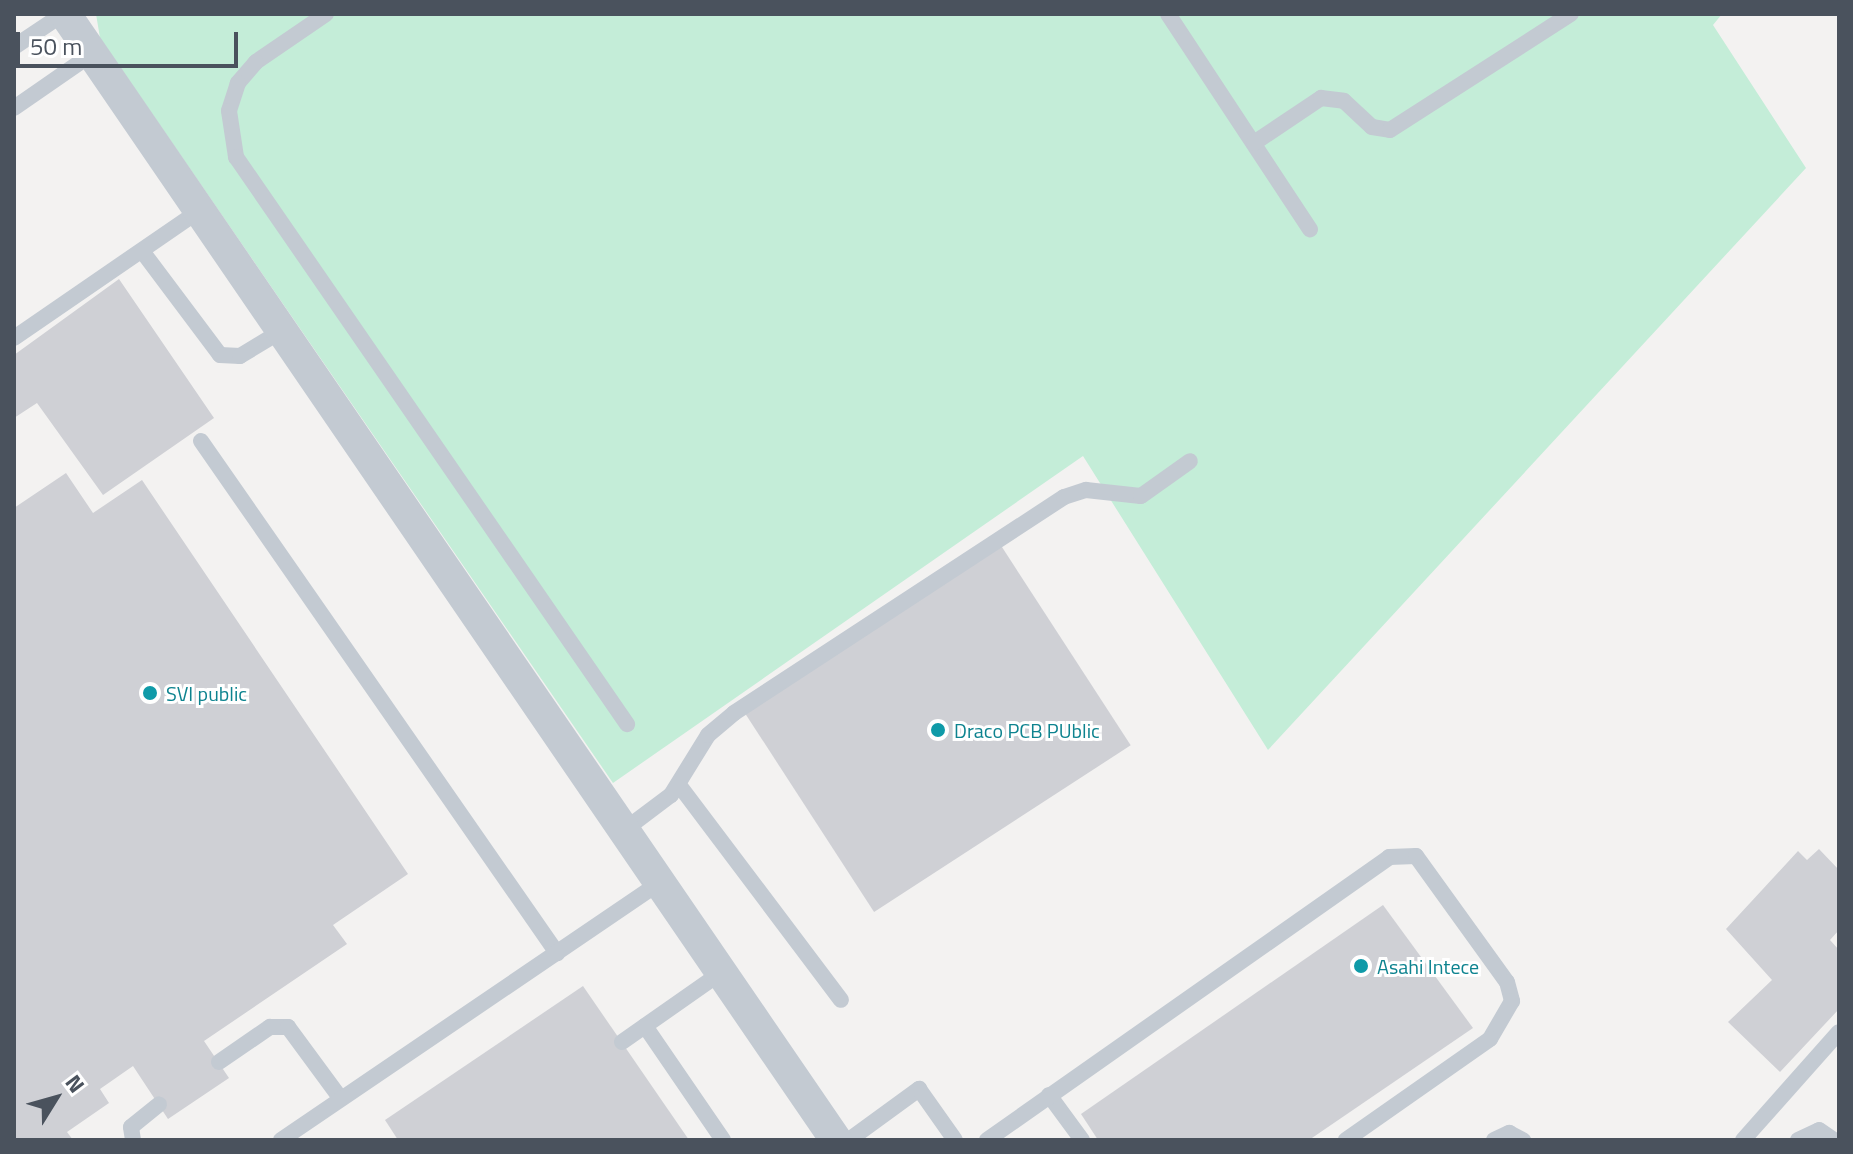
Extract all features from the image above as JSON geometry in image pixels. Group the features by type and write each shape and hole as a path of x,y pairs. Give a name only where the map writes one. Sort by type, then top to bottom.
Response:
{"street":[{"path":"64,14 627,828 836,1140"}],"lane":[{"path":"14,47 64,14"},
{"path":"326,14 256,62 238,83 229,111 236,157 627,724"},
{"path":"1168,14 1310,229"},
{"path":"1254,143 1321,98 1344,101 1372,127 1390,130 1571,14"},
{"path":"14,108 92,54"},
{"path":"14,338 200,210"},
{"path":"142,251 220,355 240,356 283,330"},
{"path":"201,441 557,953"},
{"path":"627,828 679,785 708,735 734,713 1064,497 1086,490 1141,496 1190,461"},
{"path":"679,785 841,1000"},
{"path":"987,1140 1389,857 1416,856 1507,982 1512,1001 1490,1039 1346,1140"},
{"path":"281,1140 662,881"},
{"path":"622,1042 722,972"},
{"path":"645,1026 723,1140"},
{"path":"219,1062 270,1027 288,1027 341,1099"},
{"path":"1743,1140 1839,1032"},
{"path":"849,1140 919,1089 955,1140"},
{"path":"1049,1095 1082,1140"},
{"path":"133,1140 131,1127 159,1104"},
{"path":"1798,1140 1819,1130 1834,1140"},
{"path":"1494,1140 1509,1133 1523,1140"}],"green space":[{"path":"96,14 1722,14 1713,25 1806,168 1268,750 1083,456 613,783 100,38"}],"building":[{"path":"119,279 214,418 103,495 37,403 14,418 14,355"},
{"name":"SVI public","path":"66,473 93,513 142,480 408,874 333,925 347,944 204,1041 229,1078 168,1119 133,1066 100,1089 109,1103 67,1132 73,1140 14,1140 14,508"},
{"name":"Draco PCB PUblic","path":"1000,544 1131,745 874,912 743,711"},
{"path":"1819,849 1839,870 1839,930 1830,940 1839,950 1839,1009 1780,1072 1728,1022 1772,980 1726,929 1798,851 1807,860"},
{"name":"Asahi Intece","path":"1383,905 1473,1028 1309,1140 1098,1140 1081,1114"},
{"path":"583,986 689,1140 398,1140 385,1120"}],"place":[{"name":"SVI public","path":"150,693"},
{"name":"Draco PCB PUblic","path":"938,730"},
{"name":"Asahi Intece","path":"1361,966"}]}
